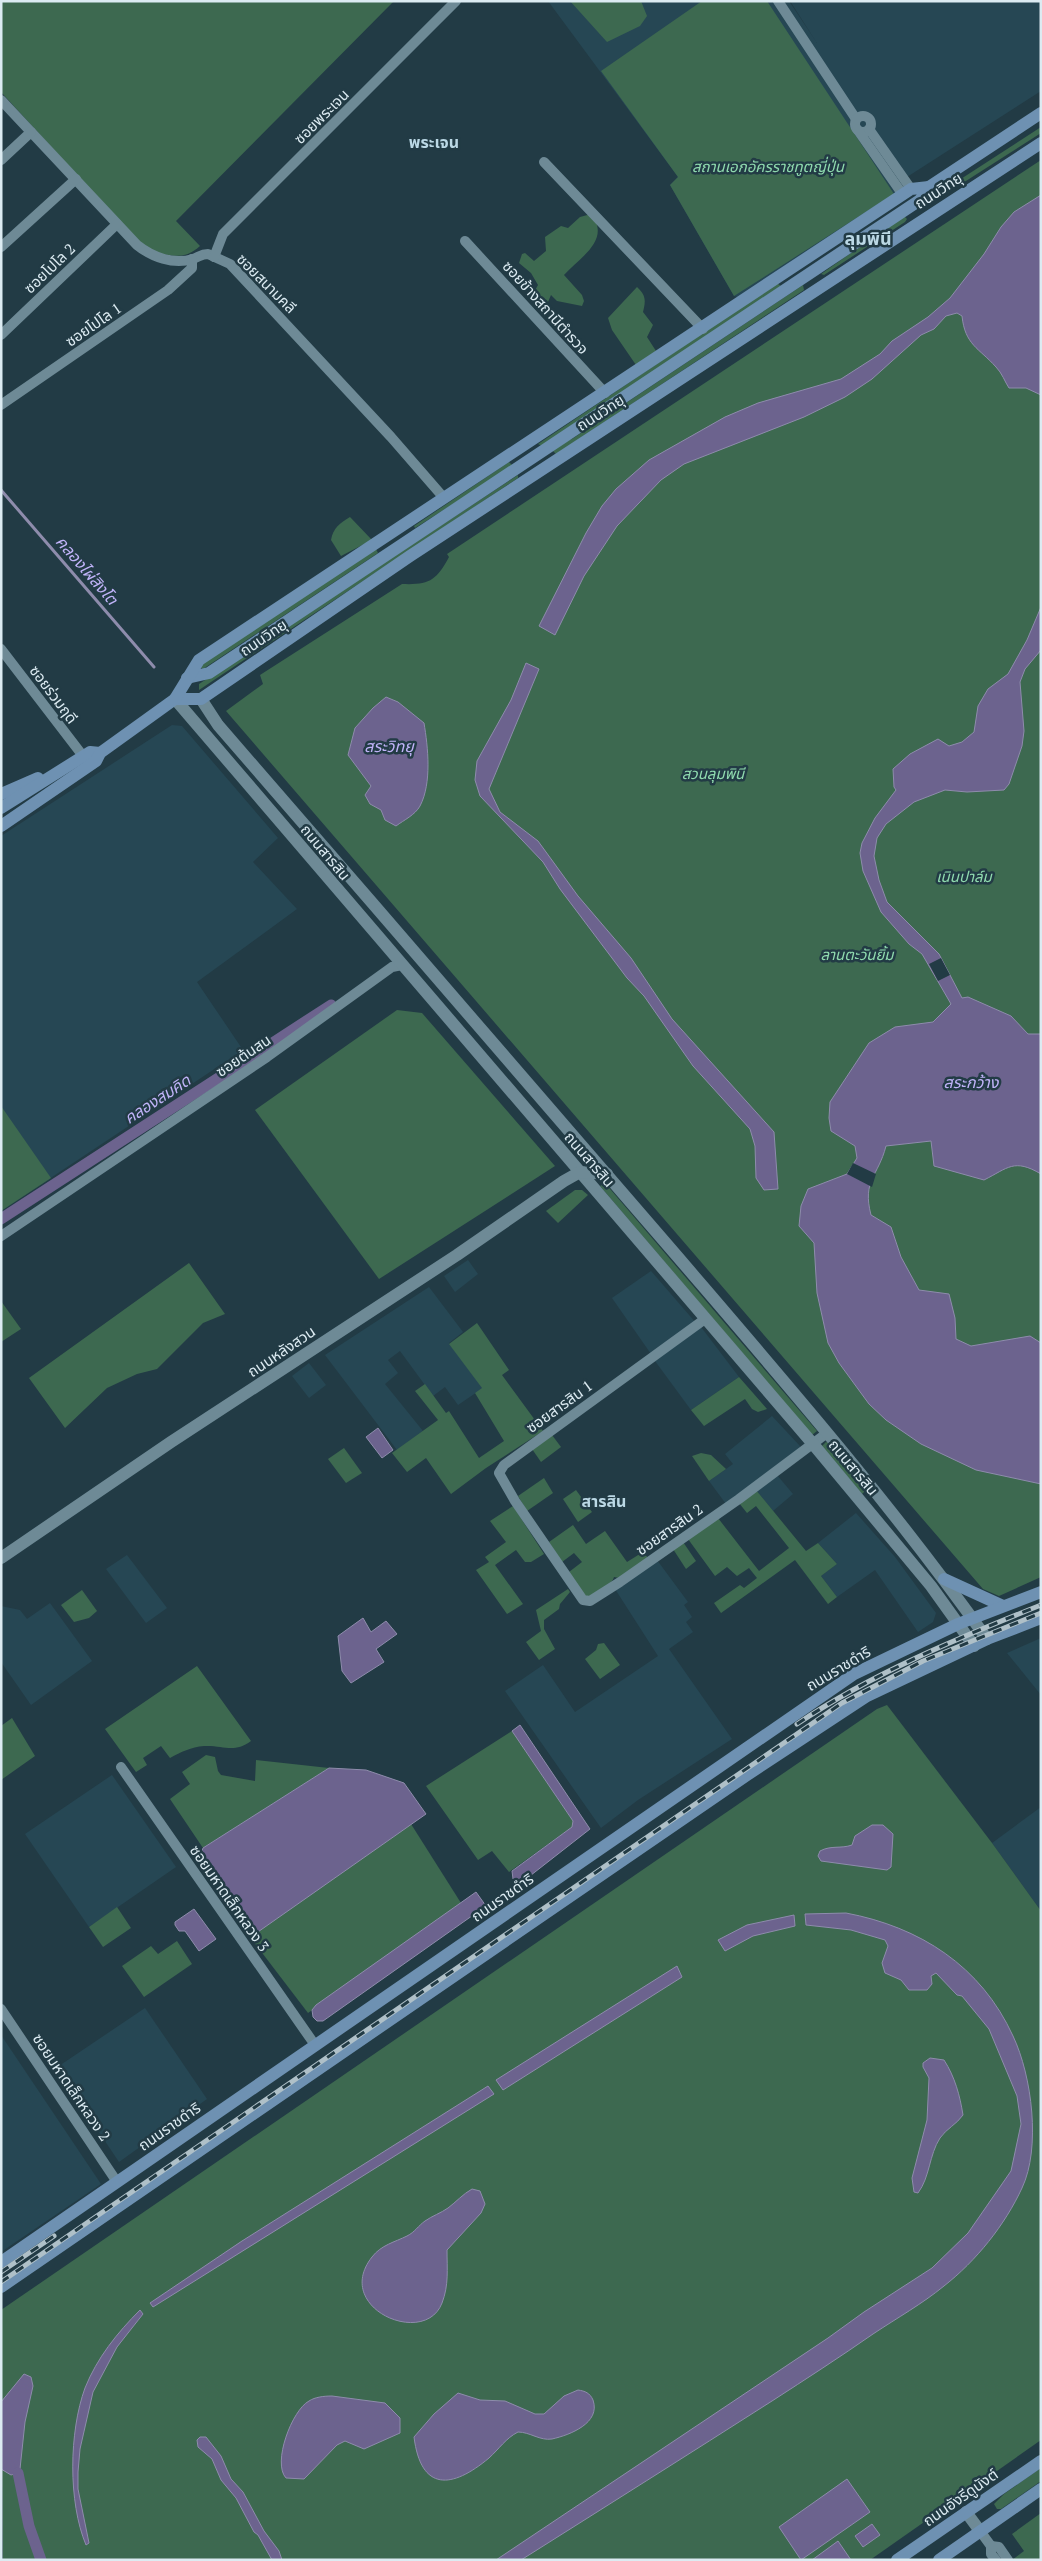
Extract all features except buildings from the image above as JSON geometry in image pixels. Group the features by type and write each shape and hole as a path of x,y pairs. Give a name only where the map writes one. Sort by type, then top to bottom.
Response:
{"main road":[{"name":"ถนนวิทยุ","path":"1,826 96,761 100,753 175,699 199,660 805,262 908,197 920,200 929,187 1041,113"},
{"name":"ถนนวิทยุ","path":"201,698 536,474 1041,143"},
{"name":"ถนนวิทยุ","path":"187,678 209,673 402,543 813,273 908,197"},
{"path":"908,197 921,221"},
{"path":"805,262 821,286"},
{"path":"520,449 536,474"},
{"path":"393,532 402,543"},
{"path":"175,699 201,698"},
{"name":"ถนนวิทยุ","path":"1,808 90,752 100,753"},
{"name":"ถนนวิทยุ","path":"1,794 12,787 60,770"},
{"path":"944,1579 1003,1606"},
{"name":"ถนนราชดำริ","path":"1,2262 854,1674 958,1624 1041,1592"},
{"path":"1,2287 691,1814 867,1696 987,1639 1041,1618"},
{"path":"679,1794 691,1814"},
{"path":"503,1916 516,1934"},
{"path":"117,2182 130,2200"},
{"name":"ถนนอังรีดูนังต์","path":"897,2560 1041,2461"},
{"path":"939,2560 1041,2489"}],"street":[{"name":"ซอยพระเจน","path":"214,257 223,234 456,1"},
{"path":"778,1 856,118"},
{"name":"ซอยสนามคลี","path":"1,100 137,245 150,256 162,259 192,259 204,254 230,264 392,437 444,498"},
{"path":"857,129 864,132 869,129 871,124 868,117 860,115 856,118 854,124 857,129 908,197"},
{"path":"869,129 908,197"},
{"path":"1,160 31,132"},
{"path":"544,162 702,329"},
{"path":"1,247 76,180"},
{"name":"ซอยโปโล 2","path":"1,335 117,224"},
{"name":"ซอยข้างสถานีตำรวจ","path":"465,241 605,393"},
{"name":"ซอยโปโล 1","path":"1,405 168,290 192,268 192,259"},
{"name":"ซอยร่วมฤดี","path":"1,649 83,756"},
{"name":"ถนนสารสิน","path":"201,698 218,725 607,1174 827,1433 944,1579 987,1639"},
{"name":"ถนนสารสิน","path":"175,699 864,1503 931,1586 974,1646"},
{"name":"ซอยต้นสน","path":"1,1236 267,1057 392,967 402,965"},
{"path":"580,1172 607,1174"},
{"name":"ถนนหลังสวน","path":"1,1558 171,1442 580,1172"},
{"name":"ซอยสารสิน 1","path":"542,1542 500,1479 501,1467 705,1319"},
{"name":"ซอยสารสิน 2","path":"542,1542 580,1598 586,1602 590,1601 731,1505 827,1433"},
{"path":"864,1503 874,1502 875,1492"},
{"path":"877,1520 876,1514 879,1507 887,1507"},
{"name":"ซอยมหาดเล็กหลวง 3","path":"122,1767 315,2045"},
{"name":"ซอยมหาดเล็กหลวง 2","path":"1,2009 117,2182"},
{"path":"966,2512 991,2546 991,2554 996,2560"},
{"path":"991,2546 999,2547 1008,2560"}],"shaded area":[{"path":"548,1 789,1 817,43 790,1 1041,1 1041,91 907,177 910,182 740,298 734,296 670,185 678,177"},
{"path":"172,725 182,726 278,838 253,862 297,909 197,982 243,1050 1,1211 1,836"},
{"path":"468,1260 478,1274 455,1292 444,1276"},
{"path":"651,1271 696,1323 651,1354 612,1298"},
{"path":"429,1287 463,1332 449,1343 483,1388 458,1405 445,1387 433,1396 400,1351 388,1360 398,1373 385,1384 423,1431 397,1450 325,1355"},
{"path":"701,1327 739,1377 691,1410 655,1361"},
{"path":"309,1363 326,1385 309,1398 292,1376"},
{"path":"772,1416 800,1446 800,1449 726,1504 709,1481 733,1464 725,1454"},
{"path":"777,1475 793,1494 773,1511 756,1490"},
{"path":"856,1513 895,1557 936,1613 933,1622 918,1632 875,1570 837,1597 821,1576 837,1564 818,1543"},
{"path":"127,1555 167,1608 146,1623 106,1569"},
{"path":"657,1560 688,1602 684,1605 692,1617 686,1622 693,1632 669,1649 732,1739 638,1800 601,1828 505,1691 543,1665 575,1712 658,1656 615,1589"},
{"path":"50,1603 92,1661 31,1705 1,1662 1,1606 20,1610 27,1619"},
{"path":"1041,1638 1041,1695 1007,1653"},
{"path":"112,1775 176,1867 89,1927 25,1834"},
{"path":"1041,1807 1041,1911 992,1843"},
{"path":"145,2008 207,2099 119,2162 56,2068"},
{"path":"1,2035 101,2184 1,2252"}],"green space":[{"path":"1,1 394,1 176,221 200,246 187,254 174,256 145,249 1,92"},
{"path":"570,1 641,1 647,16 640,26 607,42"},
{"name":"สถานเอกอัครราชทูตญี่ปุ่น","path":"702,1 767,1 894,194 734,296 670,185 678,177 601,71"},
{"path":"1041,127 1041,133 933,202 933,197"},
{"name":"สวนลุมพินี","path":"1041,160 1041,1577 999,1596 983,1589 226,711 263,684 260,675 402,584 419,584 431,580 440,571 449,557 447,554"},
{"path":"591,214 598,232 596,240 585,255 564,275 582,295 584,301 582,306 557,301 551,295 548,302 535,297 533,294 538,285 531,273 519,263 522,254 525,253 534,261 546,251 545,237 561,226 568,228 580,217"},
{"path":"904,216 907,219 905,222 824,275 821,274"},
{"path":"777,283 781,286 542,446 538,444"},
{"path":"803,285 804,290 556,454 552,450 559,443 572,439"},
{"path":"637,287 644,298 643,312 653,325 647,337 656,351 636,365 612,330 608,318"},
{"path":"509,462 512,465 510,468 415,528 414,526"},
{"path":"518,475 518,478 199,690 199,684"},
{"path":"350,517 372,540 341,556 331,540 333,532 343,521"},
{"path":"376,549 378,553 203,669 201,668 202,664"},
{"path":"397,1010 422,1013 555,1166 379,1279 255,1110"},
{"path":"1,1106 51,1178 1,1211"},
{"path":"605,1183 817,1431 812,1435 600,1186"},
{"path":"575,1190 582,1190 588,1195 558,1223 546,1211"},
{"path":"189,1263 225,1314 203,1323 157,1369 137,1374 107,1388 65,1428 29,1378"},
{"path":"1,1301 21,1329 1,1342"},
{"path":"477,1323 509,1370 502,1375 543,1431 486,1468 451,1494 426,1458 407,1472 392,1453 438,1420 415,1391 425,1384 446,1413 449,1411 479,1458 504,1441 475,1393 482,1388 449,1344"},
{"path":"739,1377 767,1409 758,1412 752,1409 745,1399 704,1426 691,1410"},
{"path":"552,1435 561,1447 541,1462 532,1449"},
{"path":"826,1442 830,1443 866,1487 862,1494 822,1446"},
{"path":"344,1448 362,1473 346,1483 328,1459"},
{"path":"701,1453 711,1455 726,1469 709,1481 692,1456"},
{"path":"544,1478 553,1493 527,1511 518,1496"},
{"path":"576,1490 592,1512 578,1522 563,1499"},
{"path":"756,1490 806,1551 818,1543 837,1564 821,1576 837,1597 828,1604 795,1560 721,1613 714,1603 740,1585 744,1588 757,1578 749,1568 737,1576 727,1567 715,1576 688,1539 718,1518 759,1571 789,1548 756,1506 747,1513 739,1503"},
{"path":"513,1506 544,1554 531,1562 525,1562 516,1550 495,1565 523,1604 507,1614 476,1570 489,1562 485,1557 506,1542 490,1521"},
{"path":"573,1525 586,1544 605,1531 627,1562 643,1552 648,1558 619,1578 614,1577 607,1587 598,1593 586,1597 569,1572 582,1562 574,1553 562,1562 549,1542"},
{"path":"683,1542 696,1561 686,1569 673,1549"},
{"path":"568,1589 570,1592 560,1604 559,1609 544,1620 544,1629 555,1649 539,1660 526,1642 541,1631 536,1610"},
{"path":"82,1590 97,1611 89,1618 74,1622 61,1605"},
{"path":"604,1643 620,1665 600,1679 585,1659 596,1650 598,1644"},
{"path":"197,1666 251,1741 245,1745 233,1748 195,1747 170,1758 161,1746 143,1758 147,1765 136,1772 105,1729"},
{"path":"887,1705 1041,1911 1041,2440 870,2560 3,2560 1,2310 877,1709"},
{"path":"12,1718 35,1756 1,1780 1,1726"},
{"path":"512,1731 573,1821 572,1827 509,1872 492,1851 478,1860 426,1786"},
{"path":"206,1755 215,1757 218,1771 221,1775 255,1781 256,1760 329,1768 203,1848 170,1799 190,1784 182,1772"},
{"path":"411,1824 461,1903 308,2013 250,1937"},
{"path":"117,1907 131,1928 103,1947 89,1927"},
{"path":"177,1941 192,1964 144,1997 122,1966 151,1946 158,1954"},
{"path":"1041,2468 1041,2481 1001,2509 997,2509 994,2504 1004,2494"},
{"path":"1041,2513 1041,2560 1012,2560 1024,2551 1012,2534"}],"water":[{"path":"1041,195 1041,395 1026,388 1009,388 998,369 974,345 966,334 962,316 957,313 946,316 934,329 921,335 872,379 845,397 804,417 684,464 661,480 617,526 584,576 555,635 539,626 586,533 602,506 616,489 649,460 725,417 758,403 841,379 880,354 892,341 928,317 950,298 1014,212"},
{"name":"สระกว้าง","path":"1041,607 1041,650 1025,669 1020,682 1024,731 1022,746 1009,784 1004,790 967,792 945,790 914,802 886,824 877,838 874,856 879,880 887,902 939,954 962,998 968,997 1011,1016 1028,1034 1041,1034 1041,1174 1024,1166 1011,1166 984,1180 934,1166 931,1141 886,1146 872,1179 868,1194 871,1215 891,1227 901,1257 919,1290 949,1294 955,1318 956,1339 971,1346 1030,1336 1041,1343 1041,1484 976,1470 921,1444 886,1420 869,1404 839,1363 828,1343 817,1293 814,1243 799,1226 801,1206 808,1189 847,1174 857,1158 855,1146 831,1131 829,1118 830,1102 869,1043 895,1027 933,1022 951,1004 922,954 909,944 881,912 863,871 860,853 862,843 875,818 896,790 894,787 893,769 910,754 938,739 949,746 962,742 974,732 978,706 988,689 1008,674 1027,640"},
{"path":"526,663 539,669 489,789 500,812 538,841 578,896 631,958 672,1019 774,1132 778,1189 764,1190 756,1178 755,1146 750,1129 693,1066 644,996 627,978 560,889 543,862 480,796 475,780 477,761 511,700"},
{"name":"สระวิทยุ","path":"386,697 398,702 424,723 428,754 428,776 424,797 420,806 412,815 396,826 385,820 381,810 370,804 365,795 371,786 348,755 355,728"},
{"path":"378,1428 393,1450 382,1458 366,1437"},
{"path":"363,1618 371,1632 386,1621 397,1634 376,1649 384,1662 351,1683 342,1671 338,1636"},
{"path":"520,1725 590,1829 526,1879 518,1882 513,1879 512,1871 572,1827 573,1821 512,1731"},
{"path":"329,1768 366,1770 404,1783 426,1814 255,1934 200,1857 203,1848"},
{"path":"872,1825 883,1825 893,1834 891,1867 887,1870 821,1861 818,1856 820,1851 852,1845 855,1836"},
{"path":"476,1892 486,1906 323,2021 317,2021 313,2017 312,2010 316,2005"},
{"path":"194,1909 216,1939 199,1951 185,1931 179,1931 175,1925 175,1922"},
{"path":"846,1913 873,1919 899,1928 945,1953 966,1970 984,1989 1000,2011 1020,2052 1032,2112 1033,2133 1028,2172 1015,2202 989,2242 956,2276 927,2299 772,2401 521,2560 496,2560 932,2268 968,2233 1011,2171 1021,2124 1017,2096 989,2029 962,1996 957,1995 936,1973 931,1976 932,1984 927,1990 909,1990 901,1980 885,1973 882,1963 888,1946 885,1940 851,1930 806,1925 805,1914"},
{"path":"794,1915 795,1926 753,1936 725,1951 718,1940 747,1925"},
{"path":"677,1966 682,1977 503,2090 496,2080"},
{"path":"930,2058 944,2060 948,2066 956,2087 963,2115 940,2138 925,2180 918,2193 914,2192 912,2178 927,2120 929,2078 923,2063"},
{"path":"488,2086 494,2094 153,2307 150,2303 242,2241"},
{"path":"472,2189 480,2191 485,2204 481,2213 447,2250 446,2290 442,2303 432,2316 418,2322 402,2322 386,2316 372,2306 364,2292 363,2275 372,2257 384,2247 410,2234 425,2221 448,2208"},
{"path":"140,2310 143,2314 117,2347 93,2392 80,2449 78,2472 78,2489 89,2543 86,2545 76,2509 73,2467 76,2425 80,2406 85,2388 102,2356 123,2328"},
{"path":"24,2374 31,2377 33,2386 25,2422 20,2469 18,2473 11,2475 1,2469 1,2402"},
{"path":"578,2390 590,2396 593,2400 594,2408 588,2421 575,2431 552,2439 539,2438 527,2433 518,2432 475,2468 463,2476 451,2479 440,2480 431,2476 423,2468 414,2437 434,2414 458,2393 480,2400 505,2401 535,2414 544,2414 564,2396"},
{"path":"332,2396 385,2403 400,2418 400,2433 364,2449 345,2441 337,2445 304,2479 286,2478 282,2471 281,2461 286,2437 296,2415 311,2400"},
{"path":"200,2437 206,2437 221,2456 231,2479 243,2492 264,2531 279,2551 282,2560 272,2560 258,2535 254,2532 236,2498 221,2480 212,2459 198,2447 197,2440"},
{"path":"847,2479 870,2512 801,2560 779,2527"},
{"path":"872,2524 880,2535 863,2547 855,2536"},
{"path":"838,2541 851,2560 812,2560"}],"pier":[{"path":"941,958 950,975 938,981 929,964"},
{"path":"853,1163 876,1174 872,1187 847,1174"}],"waterway":[{"name":"คลองไผ่สิงโต","path":"1,490 154,667"},
{"name":"คลองสมคิด","path":"1,1219 331,1005"},
{"path":"18,2473 29,2526 41,2560"}],"railway":[{"path":"797,1724 885,1673 946,1644 1041,1605"},
{"path":"1,2282 842,1703 923,1661 1041,1613"},
{"path":"1,2272 54,2236"}],"district":[{"name":"พระเจน","path":"434,142"},
{"name":"ลุมพินี","path":"868,238"},
{"name":"สารสิน","path":"604,1501"}],"park label":[{"name":"เนินปาล์ม","path":"964,876"},
{"name":"ลานตะวันยิ้ม","path":"857,954"}]}
